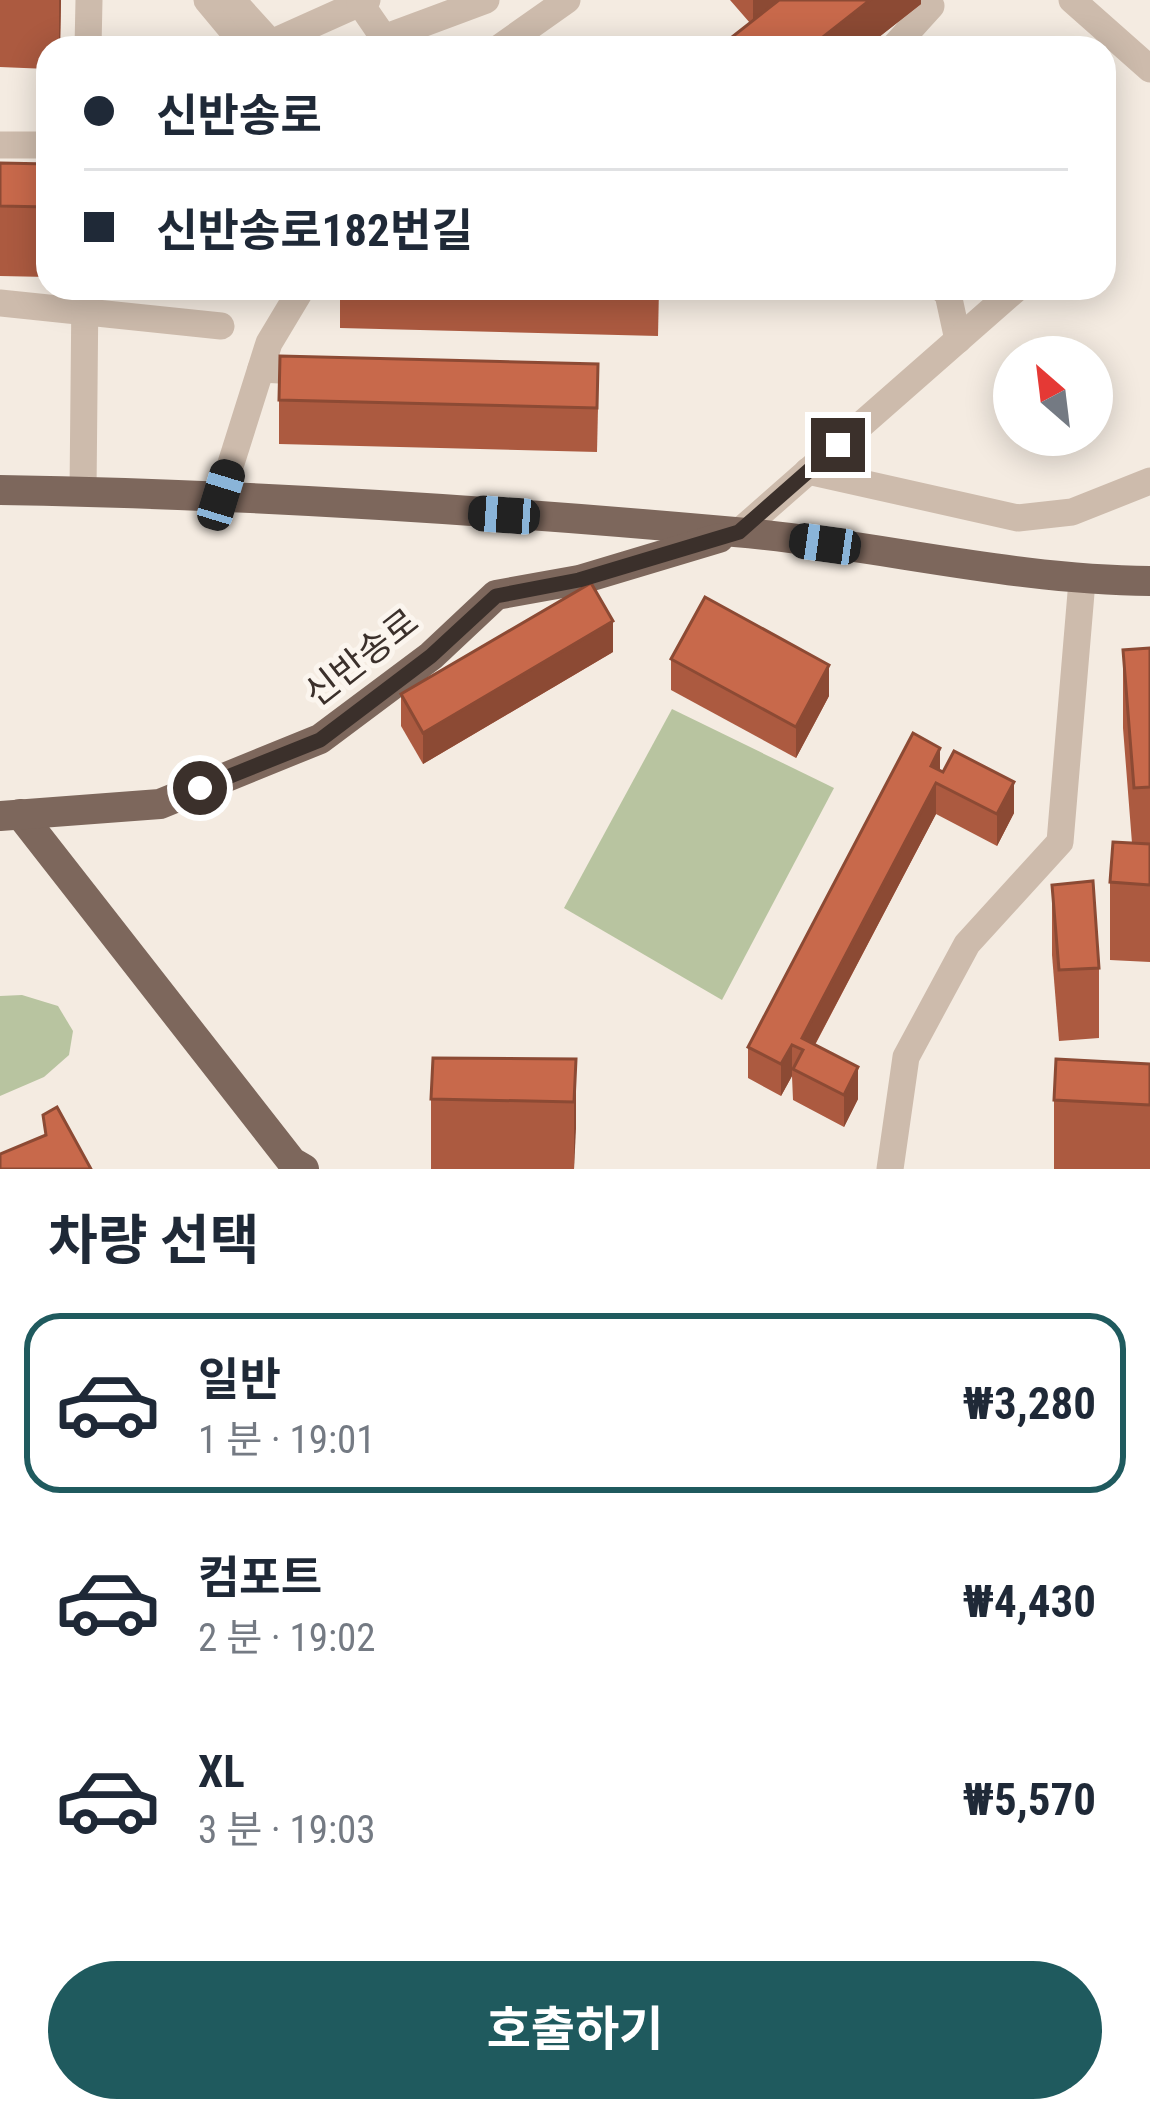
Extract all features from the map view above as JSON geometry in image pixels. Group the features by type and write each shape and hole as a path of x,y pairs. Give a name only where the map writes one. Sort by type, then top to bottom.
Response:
{"main road":[{"name":"신반송로","path":"0,490 221,495 739,532 1082,580 1150,581"},
{"name":"신반송로","path":"10,815 160,805 320,740 431,656 496,596 579,580 739,532"},
{"name":"신반송로","path":"10,815 292,1162 304,1169"}],"street":[{"path":"88,36 89,0"},
{"path":"207,0 237,36"},
{"path":"232,0 264,36"},
{"path":"389,36 486,0"},
{"path":"516,36 567,0"},
{"path":"1072,0 1113,36"},
{"path":"289,36 364,2 383,36"},
{"path":"904,36 932,6"},
{"path":"1116,39 1150,69"},
{"path":"0,145 36,145"},
{"path":"0,303 64,300"},
{"path":"83,492 85,300"},
{"path":"90,300 220,326"},
{"path":"221,495 269,343 295,300"},
{"path":"949,300 958,340"},
{"path":"739,532 1003,300"},
{"path":"261,369 356,375"},
{"path":"808,471 1018,518 1072,512 1150,482"},
{"path":"890,1169 906,1058 968,944 1060,842 1082,580"}],"green space":[{"path":"672,709 834,788 722,1000 564,908"},
{"path":"22,995 58,1006 73,1031 69,1055 44,1077 0,1096 0,996"}],"building":[{"path":"779,0 870,0 824,36 733,36"},
{"path":"0,163 36,164 36,207 0,206"},
{"path":"280,356 598,364 597,408 279,400"},
{"path":"591,583 613,621 423,733 401,694"},
{"path":"705,597 829,665 796,727 671,659"},
{"path":"1150,648 1150,787 1134,788 1123,650"},
{"path":"913,733 940,748 931,766 943,772 954,751 1014,782 997,814 936,783 802,1038 858,1067 844,1095 793,1069 803,1050 792,1045 781,1064 748,1047"},
{"path":"1113,842 1150,844 1150,885 1110,882"},
{"path":"1093,881 1099,968 1059,970 1052,885"},
{"path":"433,1058 576,1059 574,1102 431,1099"},
{"path":"1056,1059 1150,1064 1150,1105 1054,1100"},
{"path":"57,1107 91,1169 0,1169 0,1154 46,1135 43,1115"}],"route":[{"path":"200,788 320,740 431,656 496,596 579,580 739,532 838,445"}]}
